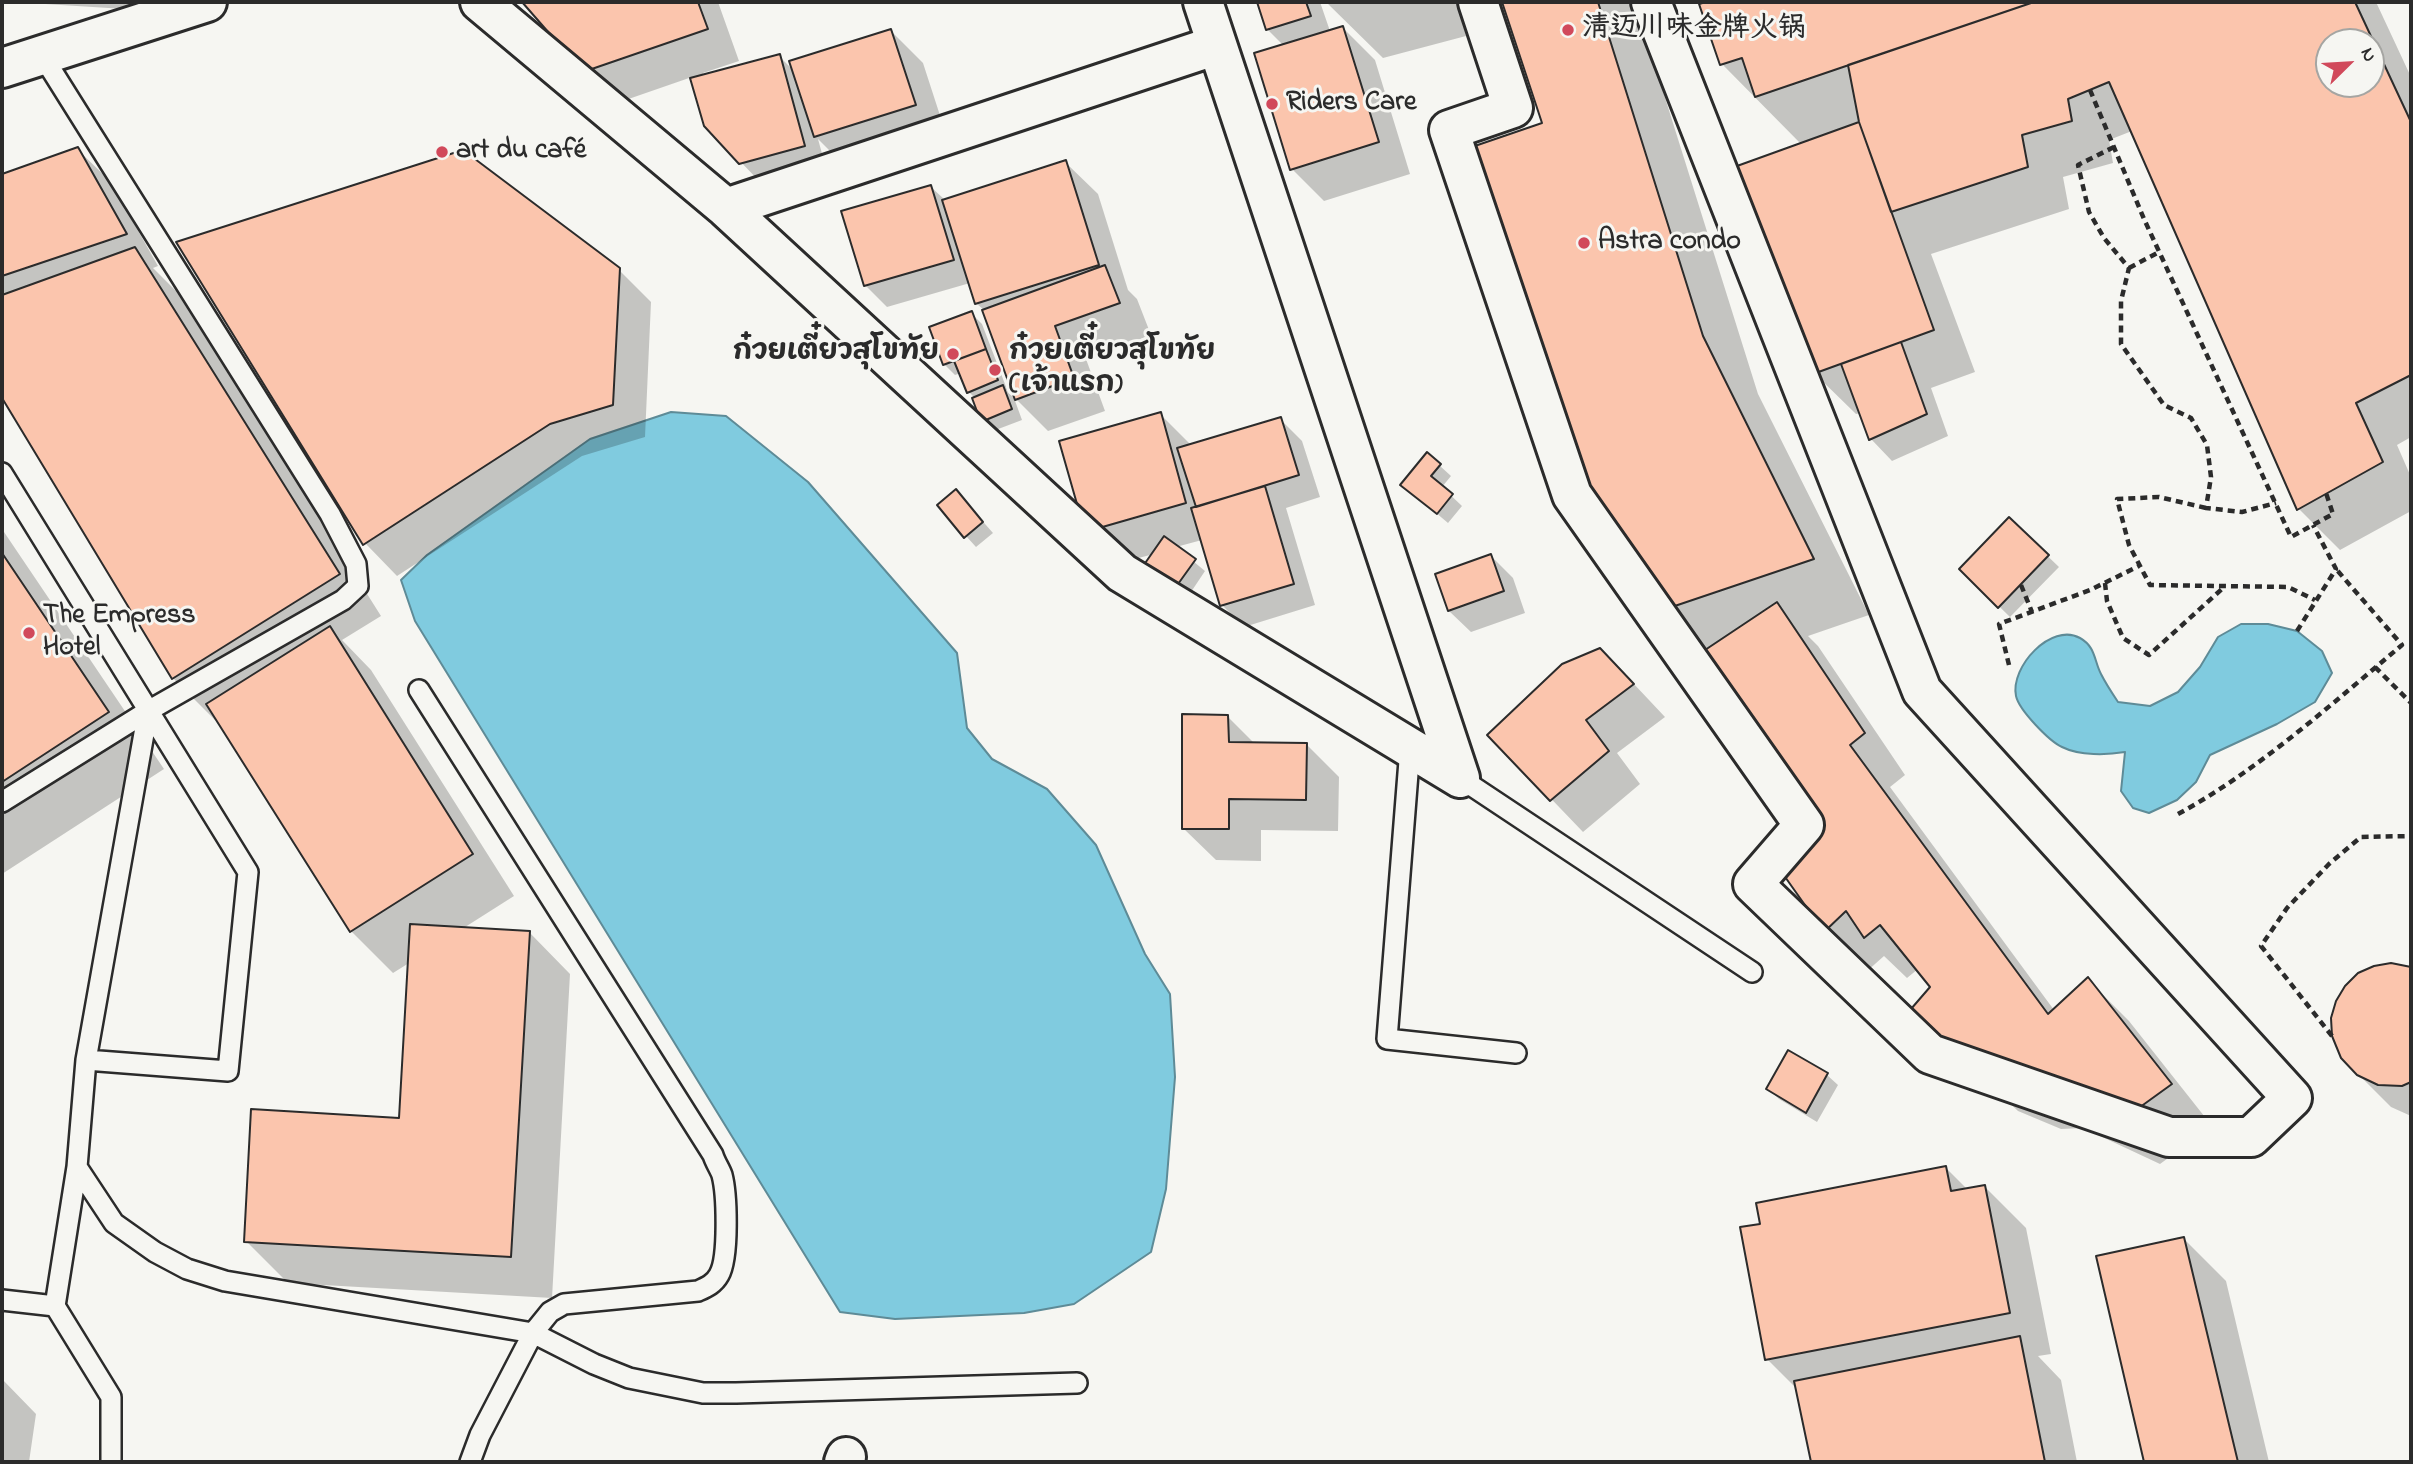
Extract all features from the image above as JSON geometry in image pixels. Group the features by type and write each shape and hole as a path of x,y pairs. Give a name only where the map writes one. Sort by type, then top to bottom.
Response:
{"street":[{"path":"2,68 42,55 150,11 207,2"},
{"path":"480,2 726,208 1122,573 1460,778"},
{"path":"1203,2 1460,778"},
{"path":"1478,2 1513,108 1449,130 1572,495 1804,825 1754,884 1930,1054 2169,1137 2251,1137 2292,1098 1922,691 1651,2"},
{"path":"726,208 1217,45"}],"lane":[{"path":"2,802 148,711 343,600 358,586 356,564 330,514 42,55"},
{"path":"2,472 248,872 228,1071 86,1059"},
{"path":"419,691 713,1155 722,1176 726,1243 719,1276 710,1286 698,1291 564,1304 551,1312 533,1333 480,1435 470,1462"},
{"path":"111,1462 111,1397 55,1306 77,1167 86,1059 148,711"},
{"path":"1410,748 1387,1039 1516,1053"},
{"path":"1460,778 1752,972"},
{"path":"77,1167 114,1223 155,1252 187,1269 225,1281 533,1333 594,1364 629,1378 703,1393 1077,1383"},
{"path":"2,1300 55,1306"}],"path":[{"path":"2090,90 2159,252 2291,537 2333,514 2326,493"},
{"path":"2114,147 2078,165 2089,212 2104,238 2129,268"},
{"path":"2159,252 2129,268 2120,302 2121,344 2164,405 2191,418 2207,445 2211,478 2206,508"},
{"path":"2276,503 2242,512 2206,508 2159,497 2118,499 2129,545 2150,585 2288,587 2315,600"},
{"path":"2178,814 2202,801 2275,748 2402,645 2336,569 2313,526"},
{"path":"2009,665 1999,624 2105,583 2139,566"},
{"path":"2297,631 2336,569"},
{"path":"2105,583 2107,601 2123,638 2149,655 2223,587"},
{"path":"2021,585 2032,612"},
{"path":"2375,667 2411,703"},
{"path":"2332,1036 2261,946 2287,908 2329,864 2361,837 2411,836"}],"water":[{"path":"671,412 726,416 808,482 957,653 967,728 992,759 1047,789 1096,845 1145,954 1170,994 1175,1077 1166,1189 1151,1252 1074,1304 1024,1313 895,1319 840,1312 415,621 401,580 427,555 590,439"},
{"path":"2241,624 2268,624 2297,631 2322,651 2332,673 2315,702 2277,724 2210,755 2196,782 2177,800 2149,813 2133,808 2121,791 2125,752 2094,754 2062,747 2035,724 2018,702 2016,685 2019,672 2035,650 2057,636 2080,638 2089,646 2101,674 2118,702 2150,706 2178,692 2200,667 2218,637"}],"building":[{"path":"522,2 698,2 708,29 583,72"},
{"path":"1257,2 1306,2 1311,16 1266,30"},
{"name":"Astra condo","path":"1502,2 1598,2 1703,336 1814,559 1654,613 1539,383 1466,149 1542,123"},
{"path":"2034,2 1755,97 1742,58 1720,65 1699,4"},
{"path":"2034,2 2355,2 2367,28 2315,28 2315,98 2385,98 2385,66 2411,122 2411,375 2356,403 2383,462 2297,510 2109,82 2068,99 2072,121 2022,135 2028,167 1891,212 1859,122 1848,65"},
{"path":"1343,26 1379,142 1290,170 1254,53"},
{"path":"891,29 916,105 814,137 789,61"},
{"path":"780,54 805,146 739,164 704,126 690,78"},
{"path":"1859,122 1934,330 1813,374 1737,166"},
{"path":"78,147 127,234 2,276 2,174"},
{"path":"463,150 620,268 613,405 550,424 363,545 176,242"},
{"path":"1066,160 1099,265 975,304 942,200"},
{"path":"931,185 954,260 864,286 841,211"},
{"path":"135,247 340,574 172,679 2,398 2,295"},
{"path":"1105,265 1120,303 1055,326 1074,378 1015,400 982,310"},
{"path":"972,311 986,349 943,365 929,327"},
{"path":"1901,342 1927,414 1869,440 1841,364"},
{"path":"986,349 998,380 967,393 954,361"},
{"path":"1003,385 1012,409 981,422 972,398"},
{"path":"1161,412 1186,503 1085,532 1059,441"},
{"path":"1281,417 1299,475 1196,507 1177,448"},
{"path":"1427,452 1441,464 1431,476 1453,494 1437,514 1400,485"},
{"path":"1265,486 1294,584 1220,606 1191,508"},
{"path":"956,489 983,522 964,538 937,505"},
{"path":"2009,517 2049,555 1998,608 1959,569"},
{"path":"1164,536 1196,559 1173,591 1141,569"},
{"name":"The Empress Hotel","path":"2,553 109,712 2,782"},
{"path":"1491,554 1504,591 1448,611 1435,574"},
{"path":"1777,602 1865,733 1850,745 2048,1014 2088,977 2172,1084 2118,1123 1975,1070 1911,1009 1930,987 1880,925 1864,938 1846,911 1824,932 1783,874 1818,831 1693,658"},
{"path":"330,626 473,854 350,932 206,704"},
{"path":"1600,648 1634,684 1586,720 1609,751 1550,801 1487,735 1562,664"},
{"path":"1182,714 1228,715 1229,742 1307,743 1306,800 1229,799 1229,829 1182,829"},
{"path":"410,924 530,931 511,1257 244,1242 251,1109 399,1118"},
{"path":"2391,963 2411,967 2411,1082 2402,1086 2378,1085 2357,1075 2341,1058 2332,1036 2331,1018 2336,1001 2345,986 2358,973"},
{"path":"1788,1050 1828,1073 1806,1113 1766,1089"},
{"path":"1946,1166 1951,1191 1985,1185 2010,1313 1765,1360 1740,1227 1760,1224 1756,1203"},
{"path":"2184,1237 2238,1462 2144,1462 2096,1256"},
{"path":"2020,1336 2045,1462 1811,1462 1794,1381"}],"place":[{"name":"清迈川味金牌火锅","path":"1568,30"},
{"name":"Riders Care","path":"1272,104"},
{"name":"art du café","path":"442,152"},
{"name":"Astra condo","path":"1584,243"},
{"name":"ก๋วยเตี๋ยวสุโขทัย","path":"953,354"},
{"name":"ก๋วยเตี๋ยวสุโขทัย (เจ้าแรก)","path":"995,370"},
{"name":"The Empress Hotel","path":"29,633"}]}
